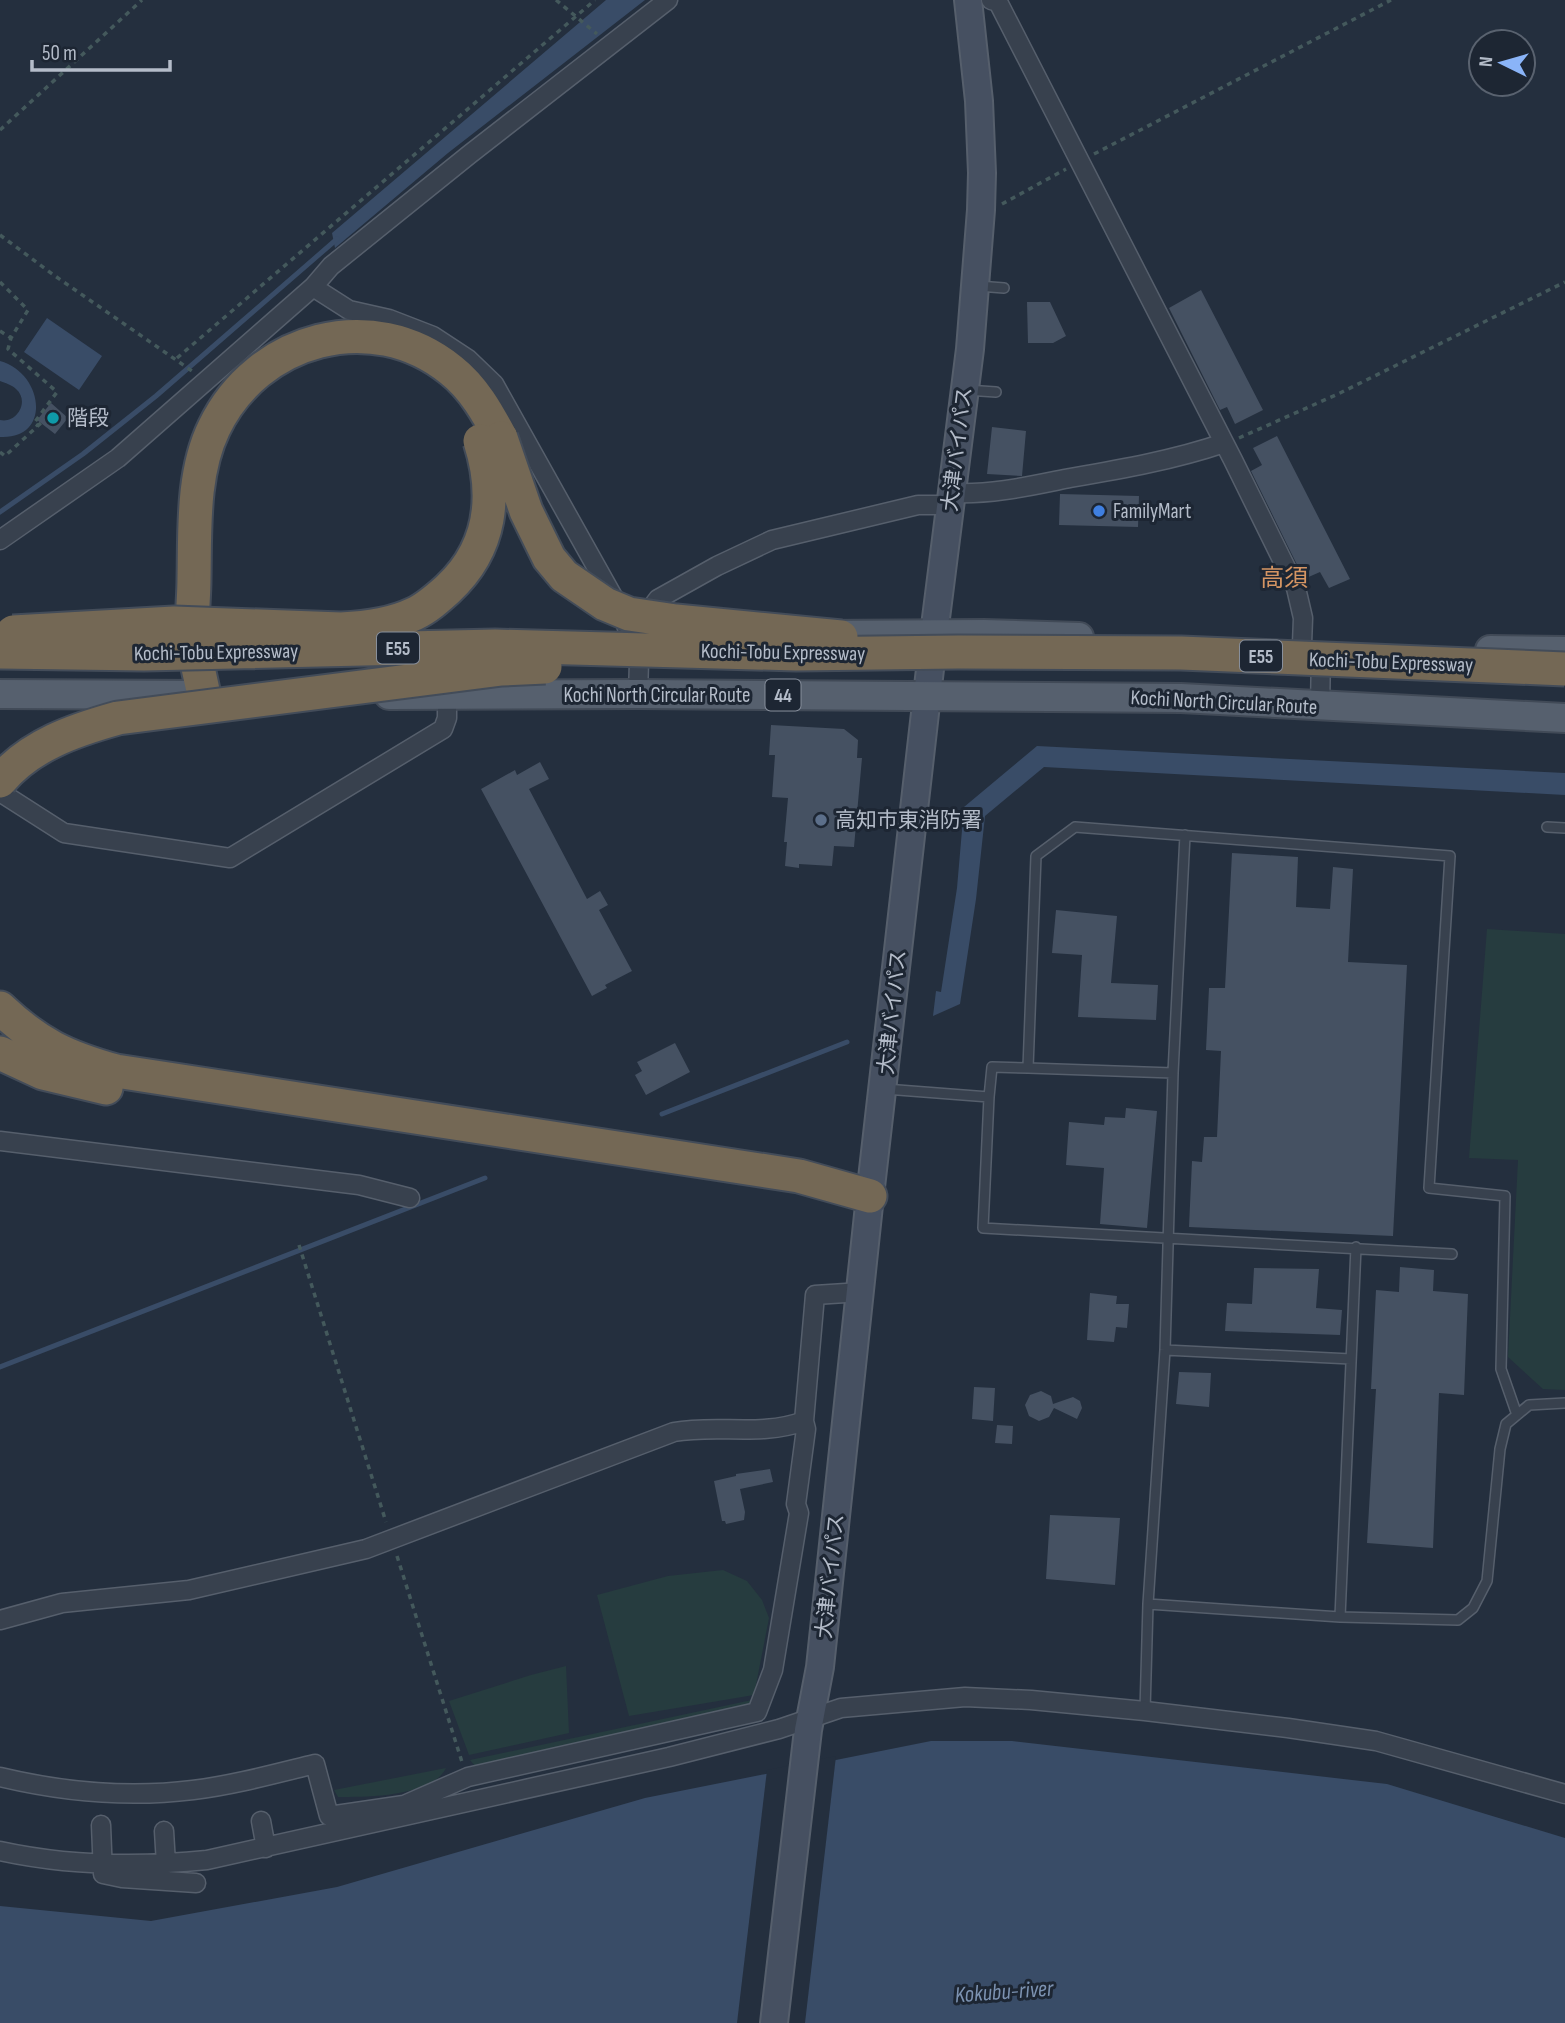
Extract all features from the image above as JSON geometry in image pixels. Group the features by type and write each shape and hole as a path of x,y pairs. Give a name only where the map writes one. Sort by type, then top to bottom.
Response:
{"highway":[{"path":"204,695 203,637 217,489 233,431 248,406 267,386 314,362 341,356 370,356 398,363 426,375 447,393 491,440 549,558 564,576 605,604 629,614 676,621 946,643"},
{"path":"0,635 174,624 341,629 380,625 416,613 437,600 455,582 471,562 482,541 488,517 491,440"},
{"name":"Kochi-Tobu Expressway","path":"0,652 144,654 495,646 796,654 946,643 1565,669"},
{"path":"0,781 30,754 54,740 82,728 118,718 502,669 796,654"},
{"path":"0,1008 24,1030 51,1048 81,1061 116,1071 800,1176 870,1196"},
{"path":"0,1053 43,1073 125,1091 798,1194 870,1196"}],"main road":[{"name":"大津バイパス","path":"775,2023 809,1723 820,1667 870,1196 928,697 946,643 951,499 965,390 981,214 979,101 968,0"},
{"path":"0,635 446,638 631,635 946,643 1311,645 1565,651"},
{"name":"Kochi North Circular Route","path":"0,694 638,694 1181,698 1565,718"}],"street":[{"path":"0,540 118,458 313,287 331,267 459,162 667,0"},
{"path":"991,0 998,2 1296,588 1311,645 1320,706"},
{"path":"313,287 349,310 389,319 433,336 468,359 494,384 621,611 639,662 638,694"},
{"path":"631,635 658,599 772,540 918,505 1186,456 1224,443"},
{"path":"0,792 64,834 230,858 443,729 447,718 446,638"},
{"path":"0,1141 359,1185 410,1198"},
{"path":"0,1777 100,1793 145,1794 234,1784 315,1764 329,1816 405,1811 468,1777 757,1712 773,1670 799,1513 796,1504 807,1429 804,1421 815,1295 861,1292"},
{"path":"0,1620 62,1603 189,1590 316,1562 392,1539 674,1432 774,1429 804,1421"},
{"path":"0,1851 103,1864 166,1864 207,1860 266,1848 405,1811 681,1754 809,1723 841,1708 965,1697 1031,1700 1145,1711 1376,1741 1565,1794"},
{"path":"261,1821 266,1848"},
{"path":"101,1825 103,1874 122,1878 195,1883"},
{"path":"164,1831 166,1864"}],"lane":[{"path":"975,286 1004,288"},
{"path":"965,390 996,392"},
{"path":"1028,1068 1036,856 1075,827 1450,856 1429,1188 1505,1196 1501,1369 1517,1415"},
{"path":"1547,827 1565,828"},
{"path":"1145,1711 1165,1350 1173,1073 1185,835"},
{"path":"1173,1073 992,1068 983,1228 1452,1254"},
{"path":"883,1088 989,1097"},
{"path":"1340,1616 1356,1247"},
{"path":"1165,1350 1351,1359"},
{"path":"1149,1604 1340,1616 1458,1620 1473,1608 1488,1581 1500,1449 1506,1424 1529,1405 1565,1404"}],"path":[{"path":"0,130 142,0"},
{"path":"556,0 601,37"},
{"path":"177,358 595,0"},
{"path":"981,214 1391,0"},
{"path":"0,235 182,364"},
{"path":"0,282 28,310 11,338 8,349 57,392 34,422 40,424 5,456 0,452"},
{"path":"1224,443 1273,425 1339,394 1565,282"},
{"path":"0,331 11,338"},
{"path":"299,1245 468,1777"}],"green space":[{"path":"1487,929 1565,934 1565,1390 1543,1389 1508,1357 1518,1160 1469,1158"},
{"path":"723,1570 747,1581 762,1600 769,1618 754,1695 629,1716 597,1595 668,1576"},
{"path":"566,1666 569,1733 469,1755 449,1701"},
{"path":"752,1700 752,1706 552,1752 475,1766 470,1760"},
{"path":"446,1768 438,1778 413,1790 365,1797 338,1797 334,1790"}],"water":[{"path":"606,0 645,0 448,153 335,248 332,233"},
{"path":"47,318 102,356 79,390 24,352"},
{"path":"0,361 15,368 26,378 36,405 28,428 17,435 0,437 0,420 12,419 20,410 22,399 14,388 0,381"},
{"path":"1037,746 1565,773 1565,795 1044,767 985,816 960,1004 933,1016 936,991 941,992 957,888 964,807"},
{"name":"Kokubu-river","path":"931,1741 1012,1741 1387,1784 1565,1838 1565,2023 0,2023 0,1906 151,1921 337,1887 645,1798"}],"pier":[{"path":"836,1756 805,2023 737,2023 767,1770"}],"building":[{"path":"1201,290 1263,410 1235,424 1227,407 1220,410 1169,308"},
{"path":"1027,302 1050,302 1066,336 1053,343 1028,343"},
{"name":"階段","path":"51,403 68,418 55,434 37,420"},
{"path":"992,427 1026,431 1022,476 987,474"},
{"path":"1277,436 1350,579 1329,588 1320,572 1304,579 1251,471 1262,465 1253,448"},
{"name":"FamilyMart","path":"1060,494 1139,496 1138,527 1059,525"},
{"name":"高知市東消防署","path":"771,725 844,729 858,740 857,758 862,758 854,847 834,846 832,866 785,866 788,798 772,797 775,755 769,755"},
{"path":"540,762 549,779 529,789 587,899 600,891 608,905 599,910 632,971 605,985 607,988 592,996 481,789 515,770 517,775"},
{"path":"1232,853 1298,857 1296,907 1330,909 1333,867 1353,869 1348,962 1407,965 1393,1236 1189,1227 1192,1161 1202,1162 1204,1137 1217,1137 1221,1051 1206,1050 1209,988 1225,988"},
{"path":"1056,910 1117,916 1111,983 1158,985 1156,1020 1078,1017 1082,955 1052,953"},
{"path":"675,1043 690,1072 646,1095 635,1075 642,1071 637,1062"},
{"path":"1126,1108 1157,1111 1147,1228 1100,1224 1104,1168 1066,1165 1069,1122 1104,1125 1105,1117 1125,1118"},
{"path":"1400,1267 1434,1270 1433,1291 1468,1294 1464,1395 1439,1393 1433,1548 1367,1543 1376,1389 1371,1389 1376,1290 1399,1292"},
{"path":"1254,1268 1319,1269 1316,1308 1342,1310 1340,1335 1225,1331 1227,1303 1252,1304"},
{"path":"1090,1293 1117,1296 1116,1304 1129,1304 1127,1328 1116,1327 1114,1342 1087,1340"},
{"path":"1179,1372 1211,1373 1209,1407 1176,1404"},
{"path":"974,1387 995,1388 993,1421 972,1419"},
{"path":"1041,1391 1051,1396 1053,1404 1073,1397 1080,1401 1082,1408 1077,1419 1054,1408 1049,1417 1039,1421 1029,1416 1025,1405 1030,1395"},
{"path":"997,1425 1013,1426 1012,1444 995,1443"},
{"path":"770,1469 773,1482 740,1489 744,1520 726,1524 722,1521 714,1481 736,1474"},
{"path":"1050,1515 1120,1518 1115,1585 1046,1579"}],"waterway":[{"path":"0,512 83,454 156,396 337,239"},
{"path":"662,1114 847,1042"},
{"path":"0,1367 485,1178"}],"place":[{"name":"階段","path":"53,418"},
{"name":"FamilyMart","path":"1099,511"},
{"name":"高知市東消防署","path":"821,820"}],"district":[{"name":"高須","path":"1284,578"}]}
